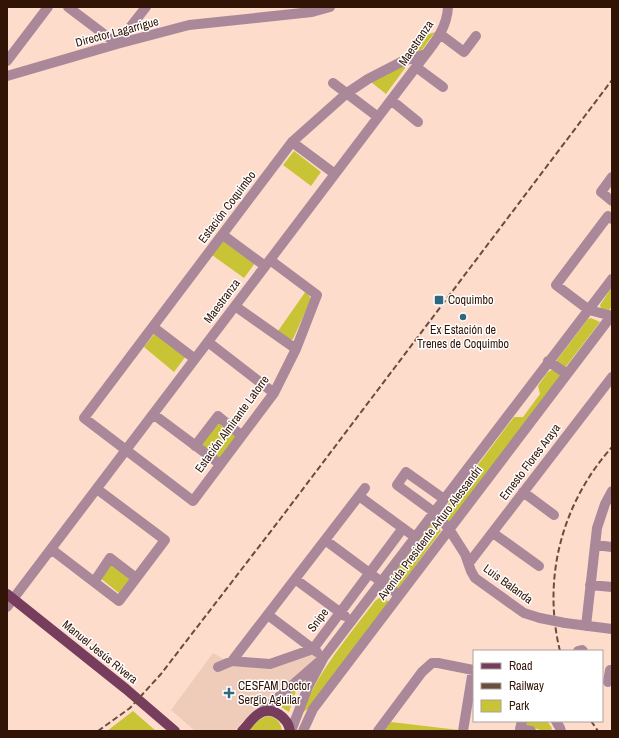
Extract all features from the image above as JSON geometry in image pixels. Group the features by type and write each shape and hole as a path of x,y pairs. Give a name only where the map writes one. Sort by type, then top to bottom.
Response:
{"main road":[{"name":"Manuel Jesús Rivera","path":"9,600 126,689 176,731"},
{"name":"Avenida Presidente Arturo Alessandri","path":"242,731 259,714 270,712 280,715 286,720 290,731"}],"street":[{"path":"7,60 48,7"},
{"path":"68,7 117,44 146,7"},
{"name":"Director Lagarrigue","path":"7,76 117,44 189,26 330,7"},
{"name":"Maestranza","path":"9,600 51,549 97,489 426,54 440,34 446,22 448,7"},
{"path":"440,34 464,52 476,36"},
{"name":"Estación Coquimbo","path":"126,450 84,418 292,142 347,93 368,79 404,61 426,54"},
{"path":"416,67 443,87"},
{"path":"333,83 378,118"},
{"path":"391,100 418,122"},
{"path":"292,142 335,174"},
{"path":"612,177 601,192 612,200"},
{"path":"612,219 608,216 556,285 588,310 612,316"},
{"path":"223,235 268,263"},
{"name":"Estación Almirante Latorre","path":"126,450 193,501 274,393 296,349 317,295 268,263"},
{"name":"Avenida Presidente Arturo Alessandri","path":"290,731 308,687 324,658 548,361 612,279"},
{"path":"235,306 296,349"},
{"name":"Avenida Presidente Arturo Alessandri","path":"303,731 313,709 612,316"},
{"path":"153,327 195,359"},
{"path":"208,342 274,393"},
{"path":"548,361 567,374"},
{"name":"Ernesto Flores Araya","path":"469,563 612,377"},
{"path":"153,414 220,464"},
{"path":"195,446 218,416 241,435"},
{"name":"Luis Balanda","path":"444,499 406,472 397,485 434,512 449,529 465,554 475,578 524,613 565,623 612,629"},
{"path":"51,549 119,601 165,540 97,489"},
{"path":"586,626 597,528 609,505 612,491"},
{"path":"232,662 362,492 415,537"},
{"path":"523,492 554,515"},
{"name":"Snipe","path":"218,667 232,662 270,664 313,649 403,528"},
{"path":"493,533 539,566"},
{"path":"325,540 400,595"},
{"path":"595,545 612,547"},
{"path":"94,582 110,558 136,578"},
{"path":"295,579 352,621"},
{"path":"590,585 612,588"},
{"path":"268,615 324,658"},
{"name":"Avenida Presidente Arturo Alessandri","path":"259,714 324,658"},
{"path":"378,731 422,672 432,663 473,670 463,731"},
{"path":"608,682 610,670"},
{"name":"Avenida Presidente Arturo Alessandri","path":"295,721 313,709"}],"shaded area":[{"name":"CESFAM Doctor Sergio Aguilar","path":"311,651 318,657 262,702 234,731 195,731 171,710 213,653 232,664 271,666"}],"green space":[{"path":"435,32 419,54 411,40"},
{"path":"408,64 386,94 371,82 396,68"},
{"path":"294,151 321,172 311,186 283,165"},
{"path":"223,240 255,263 244,278 212,255"},
{"path":"612,287 612,306 608,312 601,309 600,305"},
{"path":"306,291 311,299 293,339 290,340 278,331"},
{"path":"591,318 600,322 564,369 557,364 557,360 588,319"},
{"path":"155,333 186,356 174,372 144,347"},
{"path":"554,370 561,375 449,523 443,514 443,511 514,417 523,417 540,394 538,386 547,373"},
{"path":"218,421 237,435 219,460 200,446"},
{"path":"434,521 441,531 399,588 396,589 388,581"},
{"path":"112,562 132,578 120,594 99,577"},
{"path":"383,597 389,602 312,706 302,713 316,683 334,655 375,601"},
{"path":"297,688 289,712 281,707 273,705"},
{"path":"133,711 156,731 107,731"},
{"path":"267,716 278,720 282,731 248,731 259,720"},
{"path":"391,722 459,730 384,731"},
{"path":"525,722 548,722 552,728 551,731 543,731 525,725"}],"railway":[{"path":"98,731 130,708 161,674 281,518 612,80"},
{"path":"560,650 555,624 554,596 555,569 560,543 580,492 612,447"},
{"path":"592,722 598,731"}],"place":[{"name":"Coquimbo","path":"439,300"},
{"name":"Ex Estación de Trenes de Coquimbo","path":"463,317"},
{"name":"CESFAM Doctor Sergio Aguilar","path":"229,693"}]}
